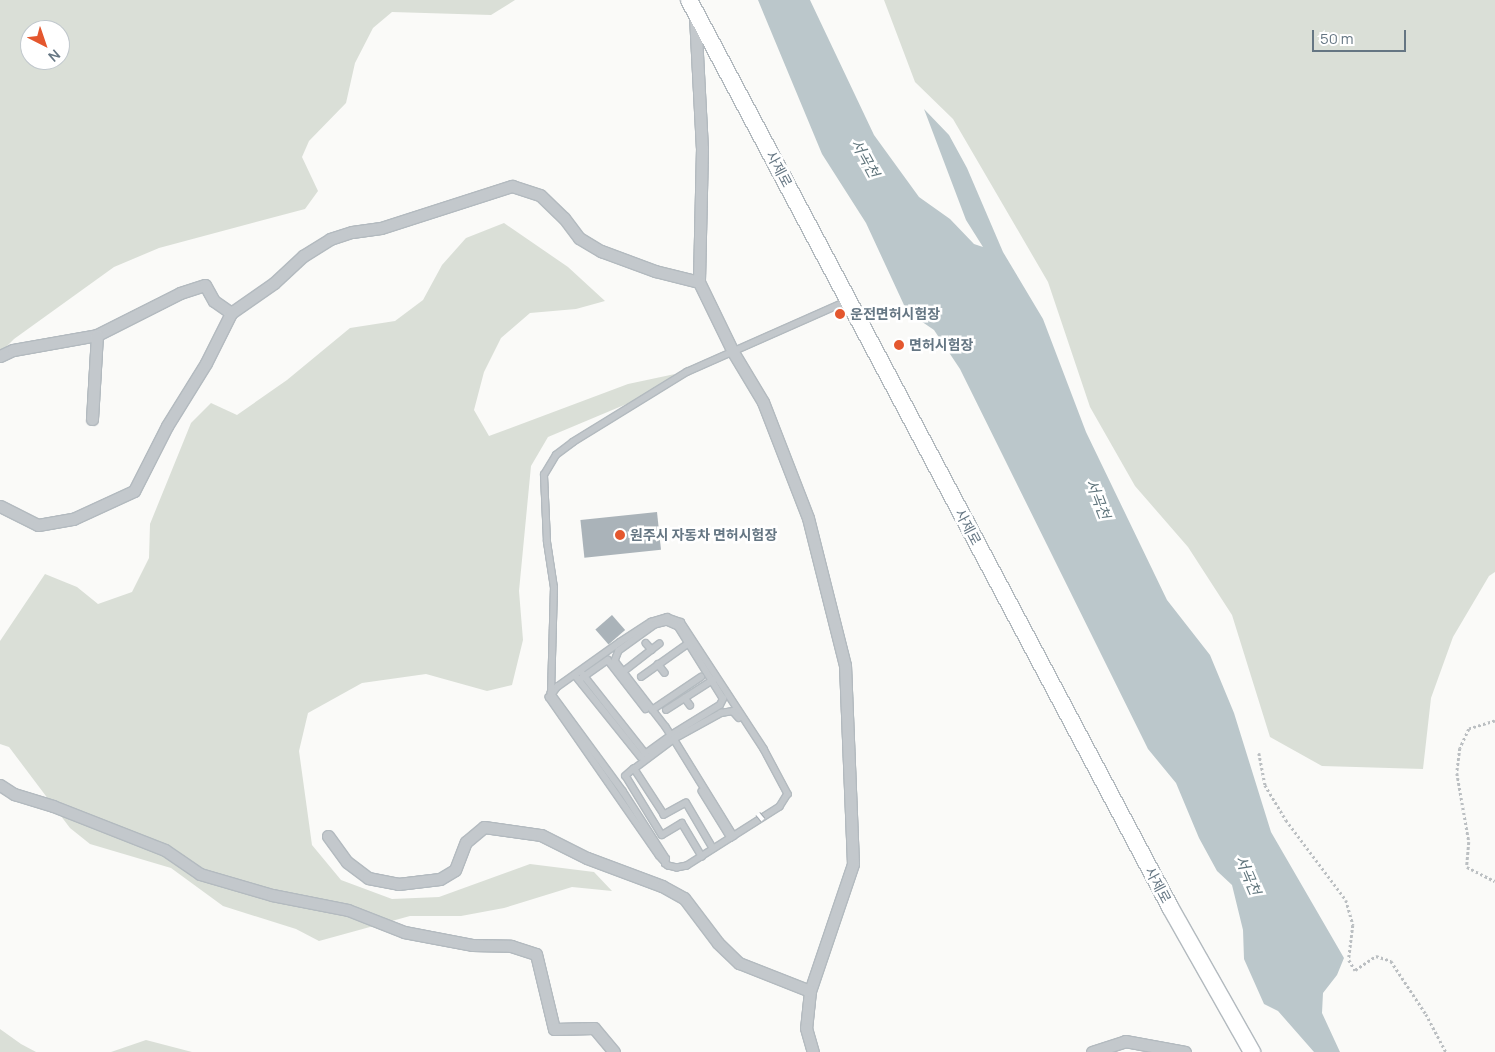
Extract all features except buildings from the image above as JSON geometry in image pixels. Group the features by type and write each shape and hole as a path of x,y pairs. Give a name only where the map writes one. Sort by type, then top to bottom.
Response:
{"street":[{"path":"692,6 702,148 698,282 733,352 763,402 808,518 845,664 853,864 810,991 806,1028 813,1052"},
{"name":"사제로","path":"692,6 1170,907 1250,1052"},
{"path":"0,506 38,525 73,519 134,491 167,426 206,363 231,313 274,283 303,256 330,239 380,228 512,186 540,195 564,218 578,238 601,251 655,271 698,282"},
{"path":"0,356 13,350 97,334 180,293 205,285 214,300 231,313"},
{"path":"92,420 97,334"},
{"path":"0,785 14,794 53,806 164,850 200,874 272,895 348,910 404,932 472,945 511,946 536,954 554,1028 594,1028 614,1052"},
{"path":"328,836 347,862 368,878 398,884 440,879 455,870 466,842 484,826 541,835 587,858 662,886 684,898 718,943 739,963 810,991"},
{"path":"1092,1052 1110,1044 1135,1041 1185,1052"}],"lane":[{"path":"702,856 682,823 662,834 626,776 671,738 721,713 733,711 785,791 784,799 702,856 681,868 665,864 550,696 554,610 544,476 556,455 572,442 687,372 849,300"},
{"path":"550,696 657,618 674,618 680,622 787,788 783,804 732,836"},
{"path":"579,676 646,754 671,738 720,705 722,693 676,625 660,623 616,654 615,661 671,738 732,836"},
{"path":"646,643 652,650"},
{"path":"641,677 689,643"},
{"path":"623,672 659,644"},
{"path":"579,676 608,660 671,738"},
{"path":"658,664 665,673"},
{"path":"652,710 687,682 701,677"},
{"path":"666,710 713,680"},
{"path":"685,698 690,705"},
{"path":"634,769 664,815 686,803 713,849"}],"path":[{"path":"1495,721 1469,729 1460,748 1457,773 1469,842 1467,867 1495,881"},
{"path":"1259,753 1266,785 1286,820 1346,900 1353,925 1349,960 1355,970 1376,956 1391,961 1426,1014 1446,1052"}],"shaded area":[{"path":"0,0 515,0 491,15 392,12 373,28 355,63 346,103 309,141 302,157 318,191 305,209 159,248 114,267 14,339 0,353"},
{"path":"884,0 1495,0 1495,572 1489,576 1453,637 1431,698 1423,769 1322,766 1270,737 1232,615 1188,547 1135,486 1090,407 1048,282 953,119 915,82"},
{"path":"504,223 568,267 605,301 576,309 530,313 501,338 484,372 474,410 489,436 628,384 675,374 648,395 548,437 531,466 519,591 523,640 512,685 487,691 426,674 362,683 308,713 299,751 312,845 341,880 392,899 439,897 530,864 594,872 612,891 572,887 504,908 461,916 410,916 319,941 296,929 223,906 171,868 90,844 70,828 9,747 0,744 0,641 45,574 77,587 98,604 132,592 149,558 150,524 191,423 211,403 237,415 287,380 350,328 395,321 423,300 442,265 466,238"},
{"path":"0,1029 21,1044 36,1052 0,1052"},
{"path":"146,1040 192,1052 111,1052"}],"water":[{"name":"서곡천","path":"758,0 810,0 874,135 919,197 950,219 974,244 983,247 966,220 924,109 949,135 967,168 1003,252 1043,319 1086,432 1167,600 1210,655 1234,713 1271,832 1344,958 1337,975 1323,993 1322,1013 1340,1052 1314,1052 1278,1011 1264,1004 1244,959 1243,930 1232,885 1217,871 1199,838 1176,783 1148,749 960,369 934,330 915,317 904,305 866,223 822,154"}],"railway":[{"path":"758,814 763,820"}],"place":[{"name":"운전면허시험장","path":"840,314"},
{"name":"면허시험장","path":"899,345"},
{"name":"원주시 자동차 면허시험장","path":"620,535"}]}
